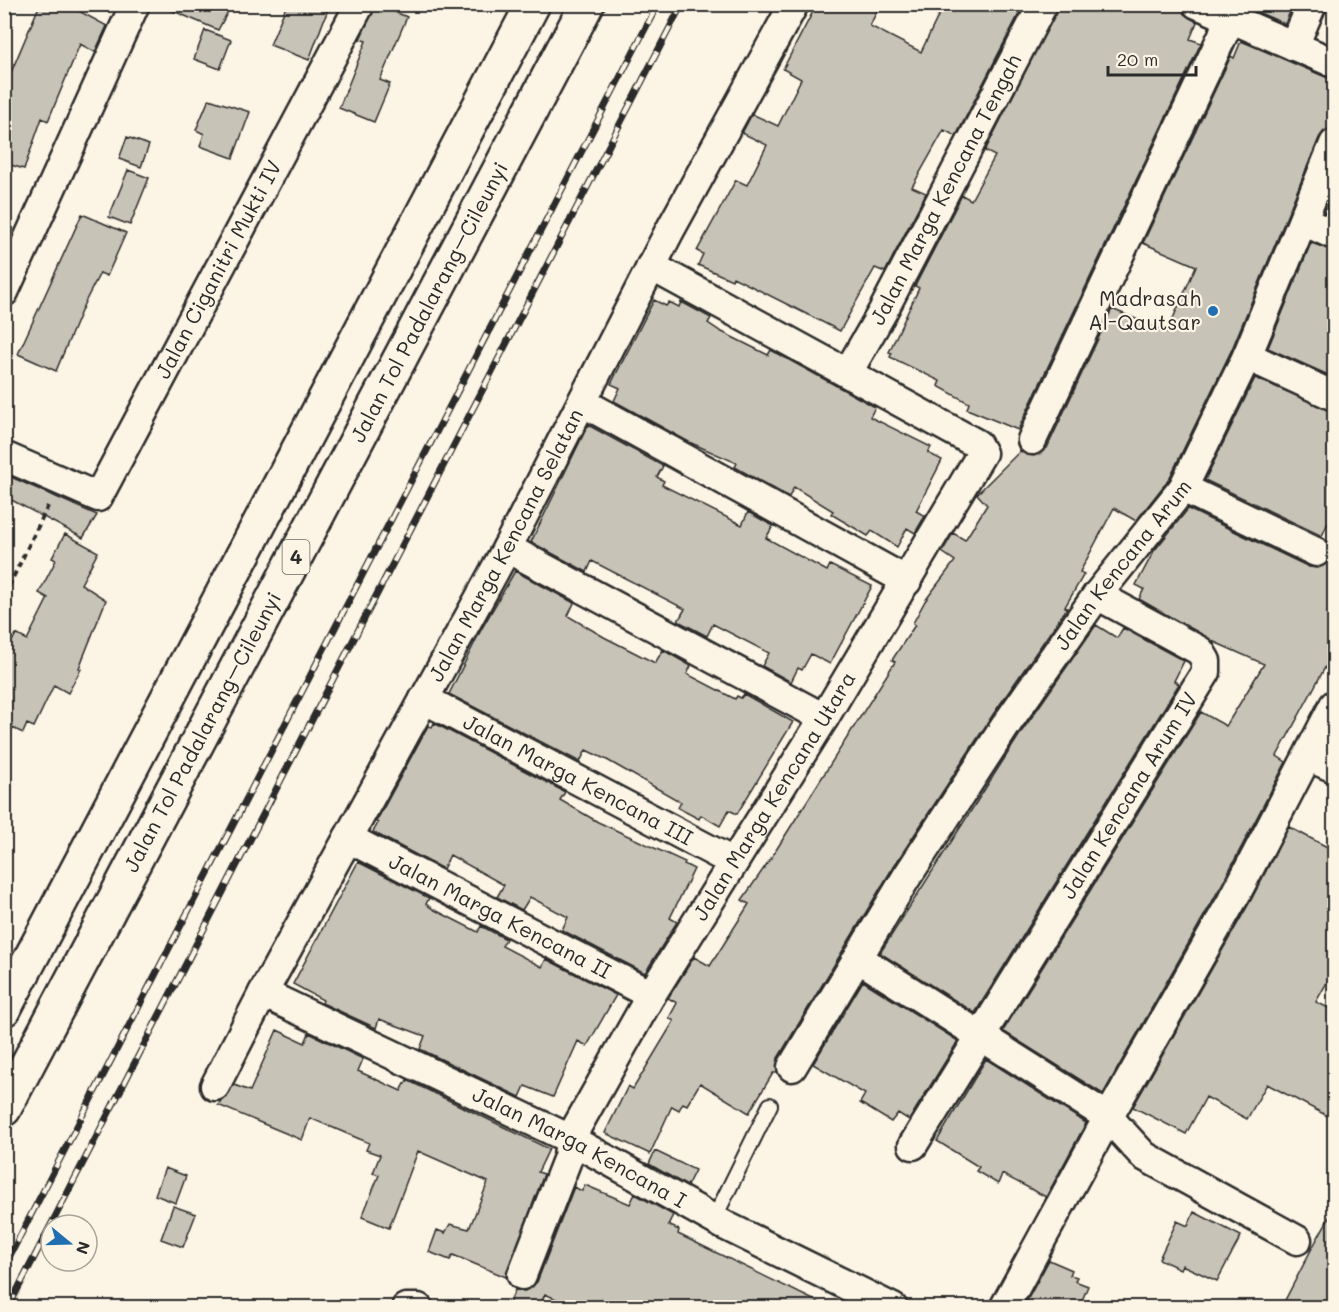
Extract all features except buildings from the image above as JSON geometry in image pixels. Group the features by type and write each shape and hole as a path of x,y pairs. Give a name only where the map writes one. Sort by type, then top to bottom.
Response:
{"highway":[{"name":"4","path":"4,1009 533,4"},
{"name":"Jalan Tol Padalarang–Cileunyi","path":"4,1109 587,4"}],"street":[{"path":"4,292 135,4"},
{"name":"Jalan Ciganitri Mukti IV","path":"60,481 98,497 360,4"},
{"name":"Jalan Marga Kencana Selatan","path":"215,1086 262,993 507,548 651,266 794,4"},
{"name":"Jalan Marga Kencana Tengah","path":"848,372 883,311 1043,4"},
{"path":"1197,4 1335,63"},
{"path":"1294,46 1312,4"},
{"path":"1032,440 1230,20"},
{"name":"Jalan Kencana Arum","path":"792,1067 906,878 1008,722 1097,595 1183,488 1247,356 1335,144"},
{"path":"1303,221 1335,234"},
{"path":"651,266 848,372"},
{"path":"1247,356 1335,396"},
{"name":"Jalan Marga Kencana Utara","path":"522,1275 568,1157 570,1139 651,995 824,718 982,453 977,444 848,372"},
{"path":"582,402 907,581"},
{"path":"4,456 60,481"},
{"path":"1183,488 1317,552"},
{"path":"507,548 824,718"},
{"name":"Jalan Kencana Arum IV","path":"912,1145 1206,672 1206,661 1200,651 1097,595"},
{"name":"Jalan Marga Kencana III","path":"424,699 733,862"},
{"path":"1004,1308 1108,1117 1237,892 1322,762 1335,705"},
{"name":"Jalan Marga Kencana II","path":"348,838 651,995"},
{"path":"858,958 980,1038 1108,1117 1144,1156 1297,1240"},
{"name":"Jalan Marga Kencana I","path":"262,993 570,1139 714,1220 893,1308"},
{"path":"406,1308 418,1308"}],"lane":[{"path":"714,1220 770,1105"}],"path":[{"path":"4,596 60,481"}],"railway":[{"path":"4,1267 658,4"},
{"path":"8,1308 682,4"}],"place":[{"name":"Madrasah Al-Qautsar","path":"1213,311"}]}
